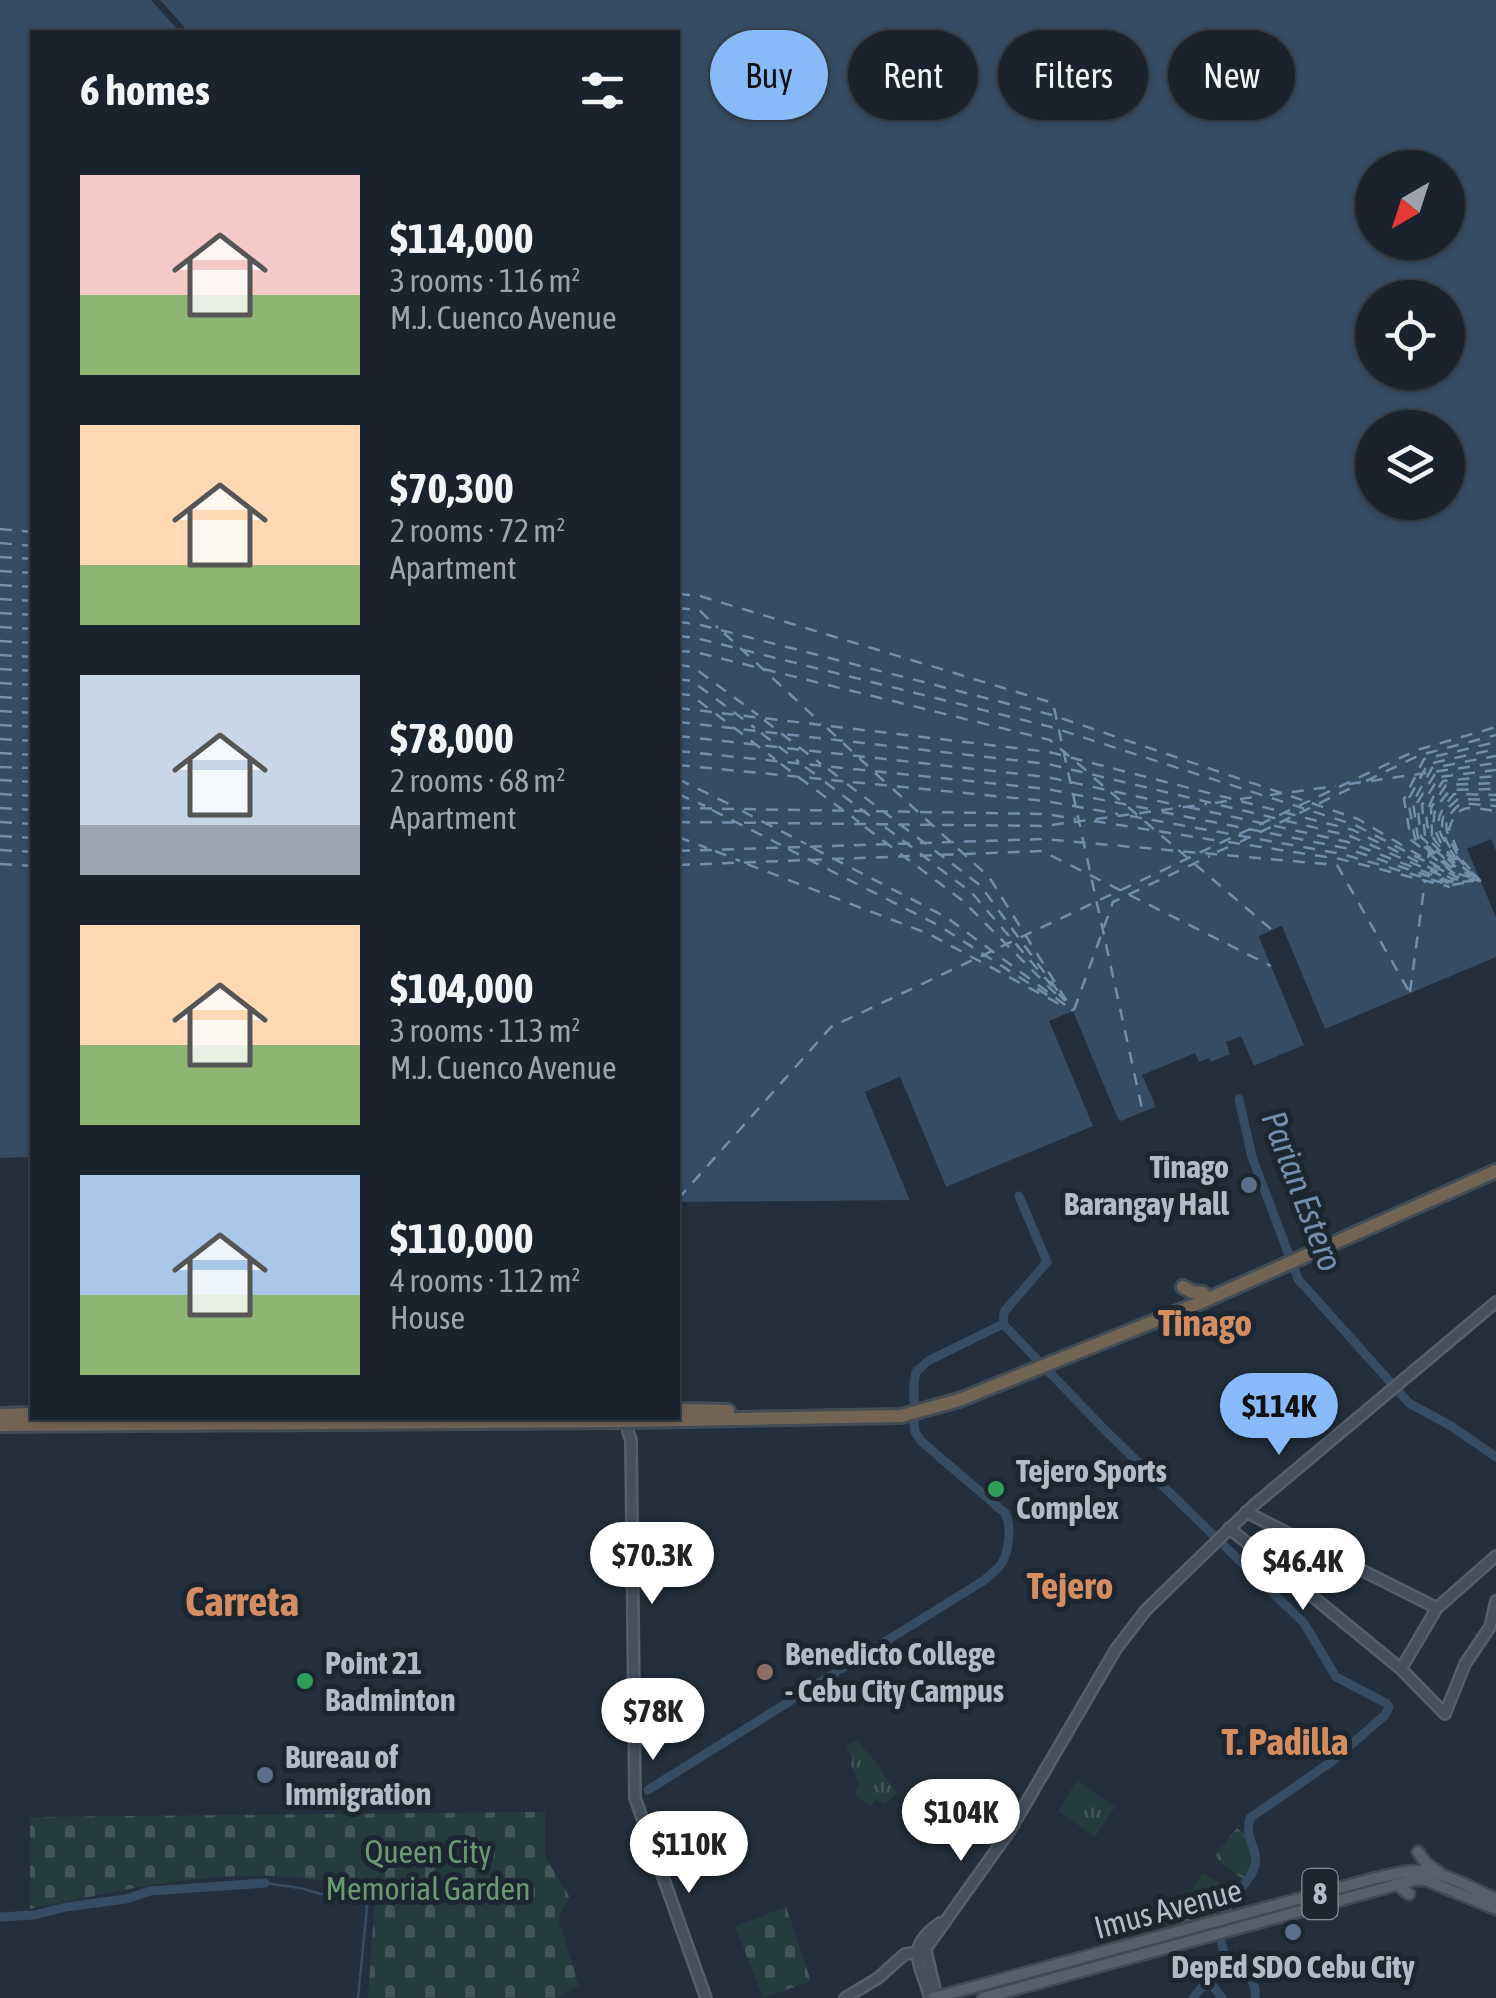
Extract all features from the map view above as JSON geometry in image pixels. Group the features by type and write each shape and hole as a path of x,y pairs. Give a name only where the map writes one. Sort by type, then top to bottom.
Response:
{"highway":[{"path":"680,1419 885,1417 959,1400 1496,1168"},
{"path":"1040,1365 1183,1293 1207,1295"},
{"path":"1207,1295 1208,1314"},
{"path":"680,1410 914,1410"},
{"path":"0,1415 30,1414"},
{"path":"0,1425 528,1420"}],"main road":[{"path":"845,1998 878,1978 905,1954 921,1951 919,1941 944,1920 1009,1832 1126,1633 1156,1599 1246,1512 1496,1302"},
{"path":"633,1420 628,1432 635,1798 706,1998"},
{"path":"1246,1512 1437,1608"},
{"path":"1229,1528 1401,1669 1445,1714 1466,1664 1490,1628 1496,1600"},
{"path":"1401,1669 1437,1608 1496,1556"},
{"path":"1418,1852 1426,1863 1449,1879"},
{"name":"8","path":"1415,1875 1424,1871 1496,1900"},
{"name":"8","path":"1415,1875 1496,1909"},
{"name":"Imus Avenue","path":"935,1998 1396,1884 1415,1875"},
{"name":"Imus Avenue","path":"1226,1927 1372,1879 1415,1875"},
{"path":"1396,1884 1409,1894"},
{"name":"Imus Avenue","path":"984,1998 1168,1942"},
{"name":"8","path":"921,1951 935,1998"}],"green space":[{"path":"856,1740 897,1794 884,1804 876,1800 870,1807 855,1794 859,1783 846,1746"},
{"path":"1077,1780 1115,1807 1095,1837 1058,1811"},
{"name":"Queen City Memorial Garden","path":"545,1812 545,1857 569,1896 558,1919 579,1985 559,1998 368,1998 375,1896 355,1886 296,1878 219,1877 30,1909 30,1817"},
{"path":"1237,1828 1253,1852 1252,1866 1244,1880 1214,1857"},
{"path":"1203,1873 1235,1892 1221,1911 1219,1922 1169,1935 1155,1926 1161,1916 1166,1918 1176,1901 1183,1904"},
{"path":"786,1907 811,1981 763,1998 735,1926"}],"water":[{"path":"0,0 151,0 178,30 30,30 30,1157 0,1158"},
{"path":"160,0 1496,0 1496,851 1491,839 1467,849 1496,917 1496,957 1325,1029 1281,926 1259,937 1304,1045 1121,1121 1072,1012 1050,1022 1093,1126 946,1187 900,1077 865,1092 910,1200 680,1202 680,30 187,30"}],"pier":[{"path":"1282,926 1327,1034 1321,1031 1279,933 1265,939 1309,1043 1305,1045 1259,936"},
{"path":"1073,1011 1118,1119 1113,1122 1070,1018 1056,1024 1098,1124 1095,1130 1049,1021"},
{"path":"1241,1036 1254,1066 1156,1107 1142,1075 1195,1053 1199,1062 1209,1058 1211,1062 1230,1054 1226,1042"},
{"path":"900,1077 946,1187 941,1189 898,1083 872,1094 914,1198 910,1200 865,1092"}],"waterway":[{"name":"Parian Estero","path":"1239,1099 1252,1157 1298,1279 1409,1403 1496,1457"},
{"path":"1003,1324 1004,1312 1047,1262 1019,1196"},
{"path":"1003,1324 1105,1430 1304,1623 1336,1677 1389,1707 1385,1715 1331,1762 1250,1818 1255,1866 1227,1908 1220,1933 1226,1956 1252,1981 1255,1998"},
{"path":"841,1669 983,1581 1002,1563 1009,1538 1005,1513 921,1441 915,1432 914,1382 916,1372 928,1361 1003,1324"},
{"path":"648,1790 835,1673"},
{"path":"265,1883 365,1902 358,1998"},
{"path":"0,1917 34,1915 150,1891 265,1883"},
{"path":"1193,1998 1202,1987 1211,1984 1222,1998"}],"ferry route":[{"path":"0,529 30,532"},
{"path":"0,543 30,546"},
{"path":"0,557 30,559"},
{"path":"0,571 30,573"},
{"path":"0,585 30,587"},
{"path":"680,594 700,596 1053,703 1143,1113"},
{"path":"0,599 30,601"},
{"path":"680,608 699,610 718,628"},
{"path":"0,613 30,615"},
{"path":"680,622 1052,715 1358,819 1454,876 1481,881"},
{"path":"0,627 30,629"},
{"path":"724,633 821,723"},
{"path":"680,636 1051,727 1355,825 1455,877"},
{"path":"0,641 30,643"},
{"path":"680,651 1050,740 1088,772"},
{"path":"0,655 30,657"},
{"path":"680,665 693,667 758,715"},
{"path":"0,669 30,671"},
{"path":"680,679 692,681 755,728"},
{"path":"0,683 30,685"},
{"path":"680,694 691,695 775,759"},
{"path":"0,697 30,699"},
{"path":"680,708 1049,752 1353,830 1453,879 1469,880"},
{"path":"0,711 30,713"},
{"path":"764,720 821,764"},
{"path":"680,722 1048,764 1350,836 1454,881"},
{"path":"0,725 30,727"},
{"path":"680,1197 831,1027 1417,750 1496,727"},
{"path":"827,728 887,784"},
{"path":"761,733 799,762"},
{"path":"1366,781 1420,755 1496,735"},
{"path":"680,736 1047,777 1181,806"},
{"path":"0,739 30,741"},
{"path":"1455,874 1411,840 1404,799 1424,759 1496,742"},
{"path":"1470,877 1455,873 1415,839 1408,800 1428,764 1496,749"},
{"path":"680,751 1047,789 1154,810"},
{"path":"0,753 30,755"},
{"path":"1452,868 1418,838 1413,802 1432,768 1496,756"},
{"path":"1349,784 1496,763"},
{"path":"781,764 859,822"},
{"path":"680,765 1046,801 1118,814"},
{"path":"0,767 30,768"},
{"path":"805,767 819,777"},
{"path":"828,769 841,779"},
{"path":"1475,878 1457,868 1425,836 1422,805 1439,777 1496,770"},
{"path":"1435,774 1417,803 1421,837 1454,867"},
{"path":"1455,863 1427,825 1434,795 1443,781 1496,776"},
{"path":"1094,778 1122,802"},
{"path":"0,780 30,782"},
{"path":"680,780 735,807"},
{"path":"825,782 878,822"},
{"path":"1428,858 1431,808 1446,785 1496,783"},
{"path":"847,784 980,885 1060,994"},
{"path":"1240,842 1359,784"},
{"path":"1270,795 1336,786"},
{"path":"893,789 989,877 1073,1011"},
{"path":"1472,874 1450,855 1439,838 1435,811 1450,790 1496,789"},
{"path":"0,794 30,796"},
{"path":"1457,860 1439,827 1446,804 1454,794 1496,795"},
{"path":"680,795 705,806"},
{"path":"1240,799 1262,796"},
{"path":"1480,880 1451,849 1442,820 1458,799 1496,800"},
{"path":"1215,803 1232,800"},
{"path":"1457,854 1446,827 1449,816 1461,803 1496,806"},
{"path":"680,822 1044,826 1207,804"},
{"path":"1128,807 1272,930"},
{"path":"1188,807 1348,842 1451,882 1474,881"},
{"path":"0,808 30,810"},
{"path":"680,808 1045,814 1076,819"},
{"path":"1470,869 1461,859 1449,829 1453,820 1466,808 1496,811"},
{"path":"712,810 781,845"},
{"path":"742,811 806,844"},
{"path":"1162,812 1345,848 1449,883"},
{"path":"1130,816 1342,854 1450,885 1464,883"},
{"path":"1094,821 1220,841"},
{"path":"0,822 30,824"},
{"path":"865,827 963,901 1058,996"},
{"path":"885,827 972,893 1065,1001"},
{"path":"0,836 30,838"},
{"path":"680,838 707,848"},
{"path":"680,851 1043,839 1337,865 1410,993"},
{"path":"1228,842 1340,859 1450,887"},
{"path":"1217,852 1233,845"},
{"path":"813,848 946,917 1072,1010"},
{"path":"788,849 938,925 1055,1000"},
{"path":"0,850 30,852"},
{"path":"715,851 740,861"},
{"path":"680,865 1042,851 1271,966"},
{"path":"1074,1010 1113,902 1210,856"},
{"path":"0,864 30,866"},
{"path":"747,864 929,934 1063,1006"},
{"path":"1410,992 1425,881"}],"place":[{"name":"Tinago Barangay Hall","path":"1249,1185"},
{"name":"Tejero Sports Complex","path":"996,1489"},
{"name":"Benedicto College - Cebu City Campus","path":"765,1672"},
{"name":"Point 21 Badminton","path":"305,1681"},
{"name":"Bureau of Immigration","path":"265,1775"},
{"name":"DepEd SDO Cebu City","path":"1293,1932"}],"district":[{"name":"Tinago","path":"1205,1323"},
{"name":"Tejero","path":"1070,1586"},
{"name":"Carreta","path":"242,1601"},
{"name":"T. Padilla","path":"1285,1742"}]}
